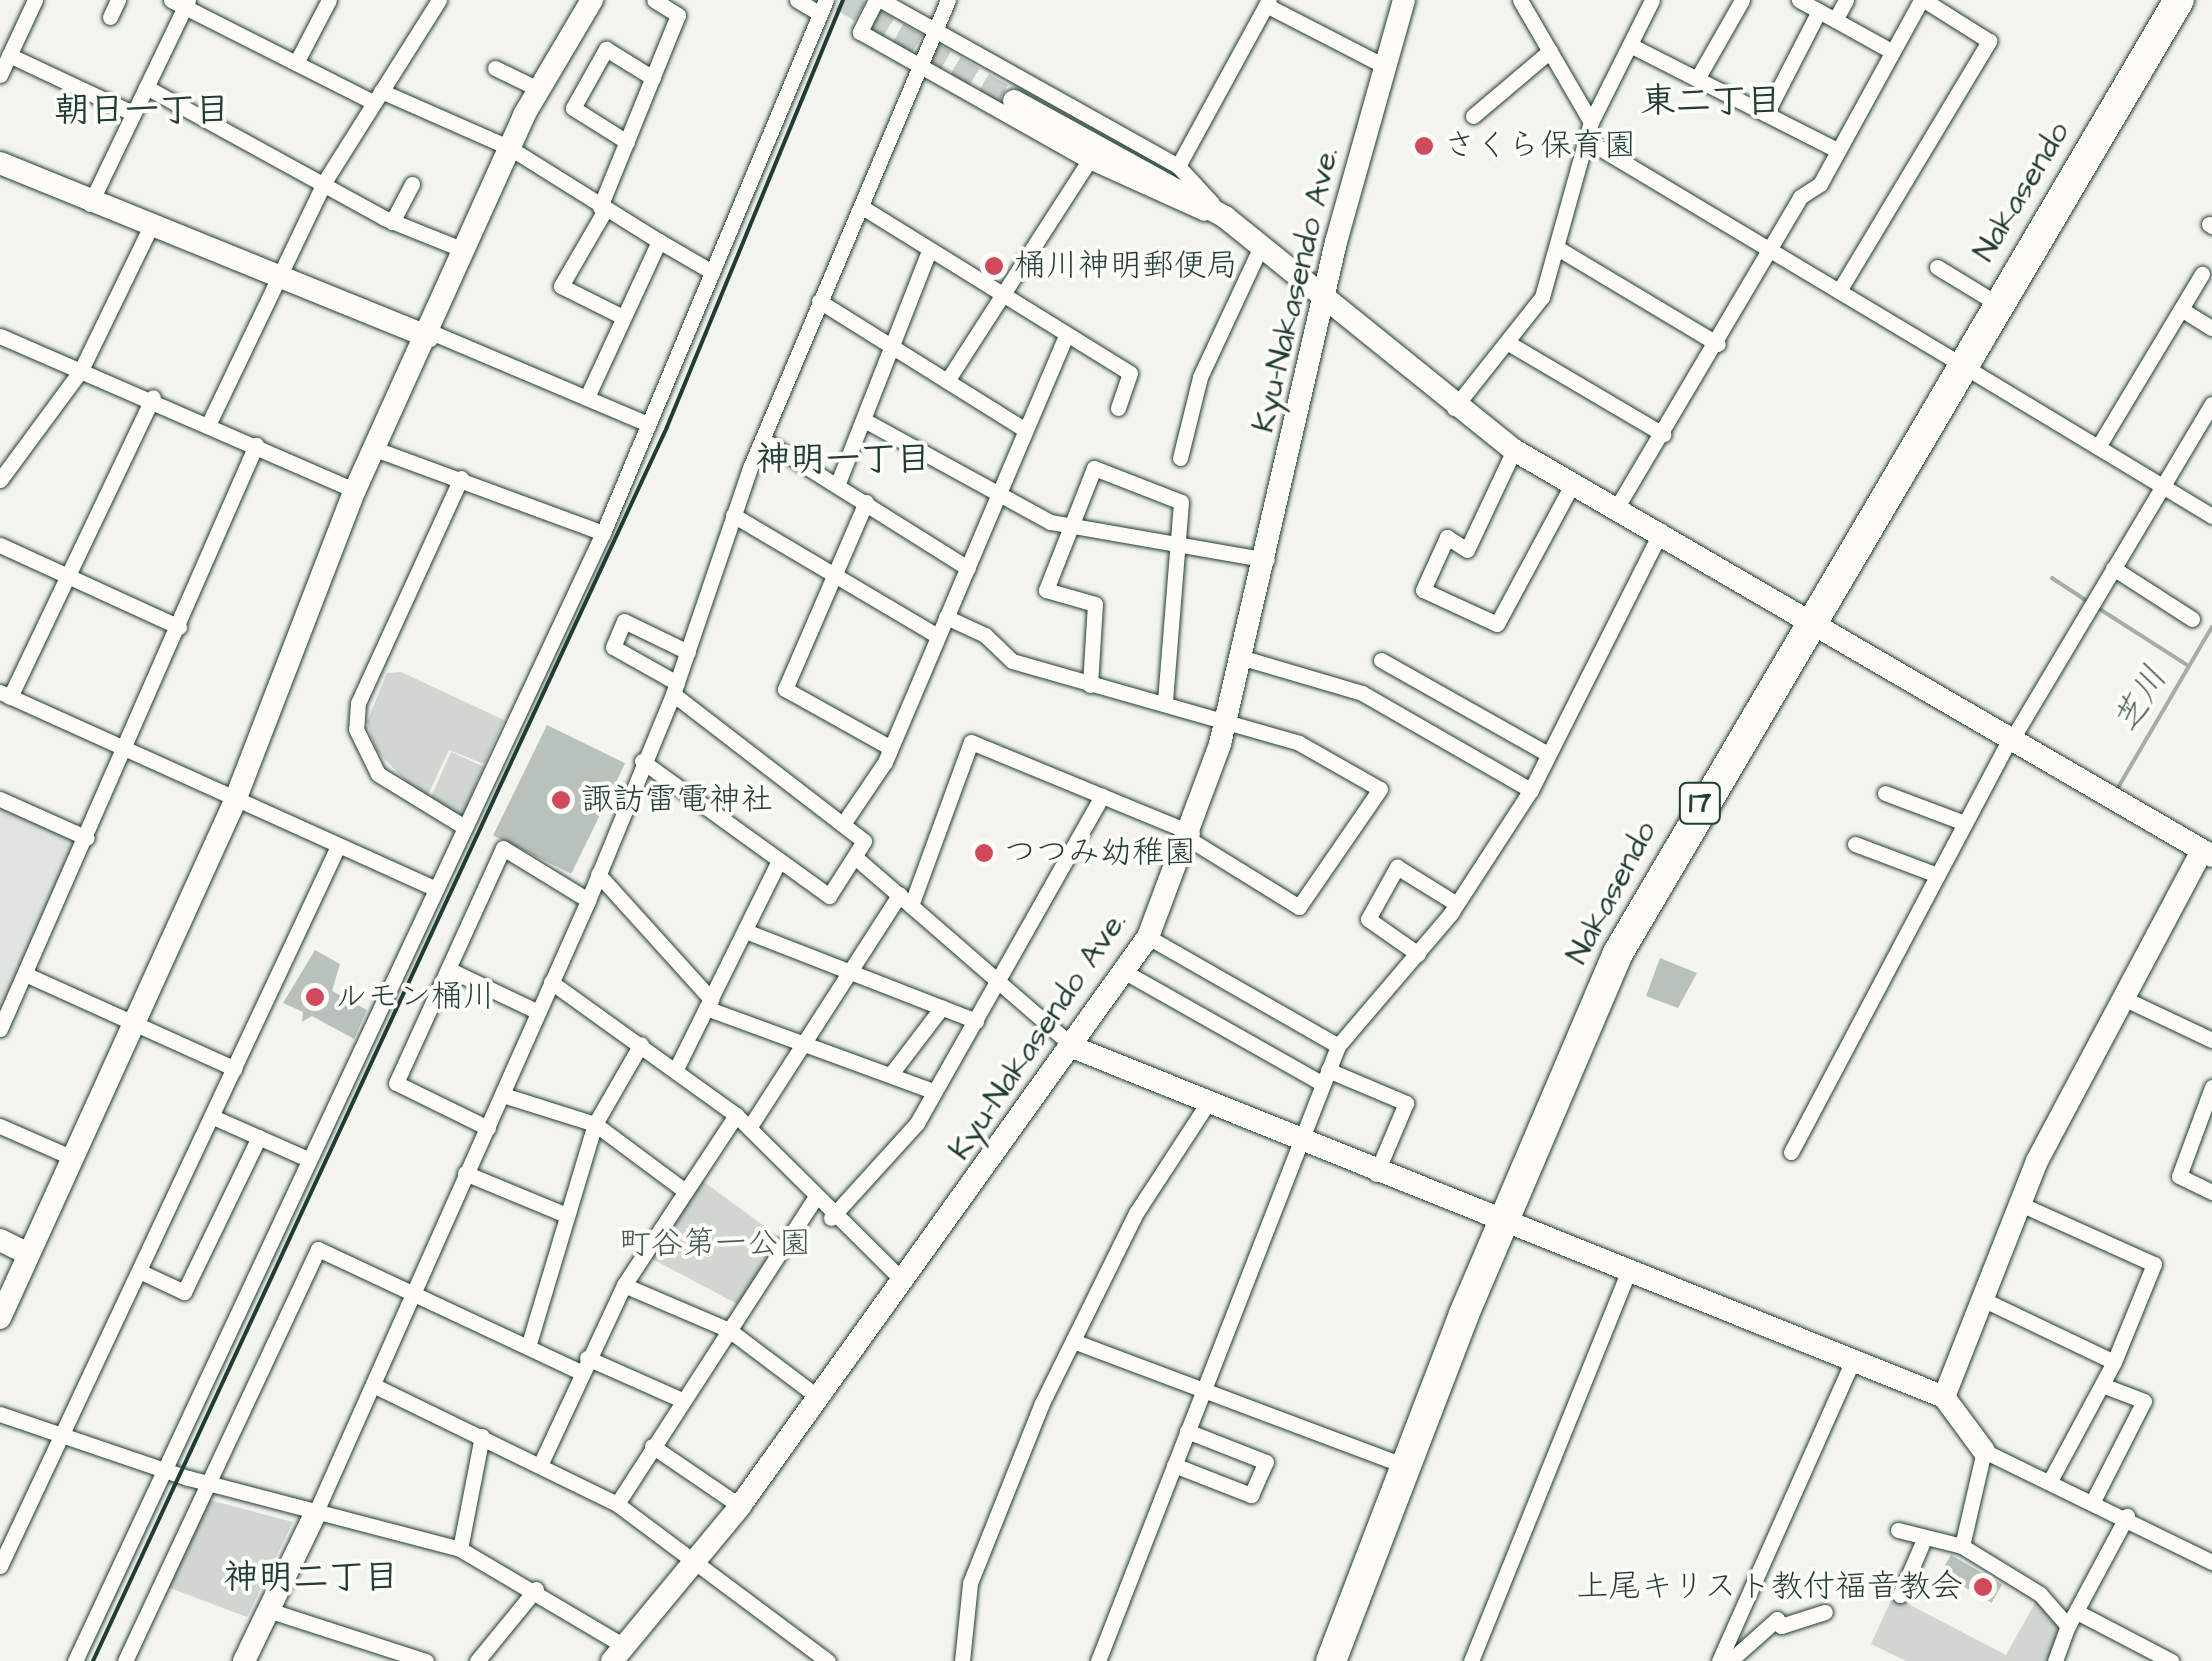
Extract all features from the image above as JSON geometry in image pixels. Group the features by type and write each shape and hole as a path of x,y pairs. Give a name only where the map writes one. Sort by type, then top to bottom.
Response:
{"highway":[{"name":"Nakasendo","path":"1967,368 1996,303 2179,0"},
{"name":"Nakasendo","path":"1347,1661 1509,1226 1618,953 1967,368 2194,0"},
{"name":"Nakasendo","path":"1331,1661 1406,1466 1509,1226"}],"street":[{"path":"0,75 7,50 36,0"},
{"path":"110,16 118,0"},
{"path":"296,63 330,0"},
{"path":"209,422 326,181 439,0"},
{"path":"624,317 561,286 603,208 678,15 654,0"},
{"path":"75,1661 462,826 603,533 823,7 797,0"},
{"path":"878,0 936,28 1178,166 1225,218 1179,206 1090,161 860,32 878,0"},
{"path":"244,1661 414,1295 588,900 675,688 732,514 762,439 948,0"},
{"name":"Kyu-Nakasendo Ave.","path":"619,1654 740,1506 1075,1048 1148,937 1191,836 1225,721 1266,560 1324,297 1404,0"},
{"path":"1520,0 1591,122"},
{"path":"1454,408 1510,344 1559,249 1591,122 1652,0"},
{"path":"1697,79 1742,0"},
{"path":"1799,0 1891,50"},
{"path":"1835,20 1846,0"},
{"path":"1617,507 1775,253 1800,197 1820,184 1922,0 1989,41 1839,291"},
{"path":"90,204 146,87 181,2 296,63 510,148 712,272"},
{"path":"1178,166 1268,2 1384,66"},
{"path":"0,1318 234,802 356,490 510,148 583,3"},
{"path":"1766,114 1819,11"},
{"path":"1630,45 1837,150"},
{"path":"627,142 573,108 606,49 652,78"},
{"path":"7,50 132,113"},
{"path":"1473,116 1550,51"},
{"path":"495,68 538,89"},
{"path":"146,87 326,181 392,222 466,251"},
{"path":"1014,101 1225,218 1454,408 1514,450 1661,531 2011,739 2209,847 2123,998 2018,1204 1944,1396"},
{"path":"1588,141 2212,516"},
{"path":"947,381 1090,161"},
{"path":"0,163 90,204 429,334 648,424"},
{"path":"392,222 412,184"},
{"path":"862,207 1001,297 1130,373 1118,408"},
{"path":"0,480 81,370 150,228"},
{"path":"587,398 659,241"},
{"path":"1180,458 1200,376 1262,246"},
{"path":"1559,249 1718,344"},
{"path":"838,484 929,250"},
{"path":"1936,267 1996,303"},
{"path":"2098,448 2202,274"},
{"path":"819,302 1021,427"},
{"path":"2181,310 2212,328"},
{"path":"0,336 153,397 356,490"},
{"path":"843,824 891,748 1000,497 1021,427 1066,336"},
{"path":"1510,344 1662,434"},
{"path":"153,397 71,575 5,695 125,754 435,888"},
{"path":"1791,1152 2011,739 2212,404"},
{"path":"864,420 1000,497 1072,526 1266,560"},
{"path":"762,439 968,568"},
{"path":"0,1029 125,754 256,445"},
{"path":"376,449 603,533"},
{"path":"1514,450 1467,550 1447,537 1423,590 1497,624 1573,484"},
{"path":"1090,685 1095,604 1046,590 1094,468 1181,502 1181,545 1165,701"},
{"path":"461,478 358,702 356,730 378,774 462,826"},
{"path":"866,502 785,689 891,748"},
{"path":"732,514 938,636"},
{"path":"1098,1661 1338,1046 1457,904 1531,790 1661,531"},
{"path":"0,545 179,627"},
{"path":"2113,568 2192,619"},
{"path":"749,1128 809,1042 850,967 906,899 972,742 1191,836 1299,907 1380,788 1299,742 1165,701 1090,685 1012,662 986,635 946,617"},
{"path":"642,761 778,863 829,896 864,841 675,688 613,647 624,622 688,652"},
{"path":"1240,657 1362,692 1531,790"},
{"path":"1381,660 1548,754"},
{"path":"1885,793 1965,823"},
{"path":"830,1218 917,1123 930,1090 1002,986 1102,796"},
{"path":"0,799 87,838"},
{"path":"1855,844 1937,875"},
{"path":"0,1566 338,846"},
{"path":"488,1128 396,1083 504,848 588,900"},
{"path":"855,857 1075,1048 1376,1174 1628,1268 1944,1396 1984,1452 2094,1500 2212,1562"},
{"path":"677,1067 748,932 778,863"},
{"path":"1418,954 1368,919 1397,868 1457,904"},
{"path":"598,874 708,1003 930,1090"},
{"path":"748,932 850,967 976,1021"},
{"path":"1148,937 1338,1046"},
{"path":"448,970 538,1012"},
{"path":"1125,972 1326,1077 1406,1103 1376,1174"},
{"path":"25,974 235,1069"},
{"path":"551,982 677,1067 736,1114 830,1218 903,1281"},
{"path":"2123,998 2212,1040"},
{"path":"891,1074 942,1007"},
{"path":"528,1348 564,1214 595,1124 640,1044"},
{"path":"2212,1087 2179,1176 2212,1192"},
{"path":"504,1095 595,1124 684,1190"},
{"path":"962,1661 970,1584 1073,1341 1136,1213 1208,1104"},
{"path":"540,1463 624,1284 736,1114"},
{"path":"213,1117 308,1159"},
{"path":"0,1126 73,1158"},
{"path":"138,1271 184,1292 259,1137"},
{"path":"465,1173 564,1214"},
{"path":"617,1504 814,1200"},
{"path":"2018,1204 2154,1264 2105,1386 2050,1481"},
{"path":"0,1240 29,1254"},
{"path":"125,1661 318,1249 528,1348 682,1400"},
{"path":"1471,1661 1628,1268"},
{"path":"624,1284 728,1330 818,1398"},
{"path":"1980,1298 2114,1362"},
{"path":"1073,1341 1406,1466"},
{"path":"1719,1661 1854,1360"},
{"path":"373,1385 540,1463 617,1504 699,1560 828,1661"},
{"path":"2094,1500 2144,1401 2105,1386"},
{"path":"0,1414 208,1484 315,1514 400,1527 460,1548 536,1589 619,1654"},
{"path":"1174,1465 1251,1495 1266,1462 1187,1431"},
{"path":"460,1548 482,1436"},
{"path":"652,1446 740,1506"},
{"path":"1962,1546 1984,1452"},
{"path":"2056,1661 2068,1626 2081,1614 2127,1516"},
{"path":"1898,1530 1962,1546 2040,1594 2068,1626"},
{"path":"1900,1594 1926,1537"},
{"path":"477,1661 536,1589"},
{"path":"268,1610 426,1661"},
{"path":"1731,1661 1776,1619 1781,1626 1825,1612"},
{"path":"2081,1614 2147,1655 2171,1661"},
{"path":"355,1661 364,1643"}],"shaded area":[{"path":"0,808 74,841 0,1016"}],"green space":[{"path":"401,672 504,720 484,764 449,750 425,801 376,750 367,722 387,673"},
{"path":"451,752 484,767 462,815 429,800"},
{"name":"町谷第一公園","path":"696,1176 779,1237 739,1305 645,1255"},
{"path":"202,1498 293,1522 247,1617 162,1585"},
{"path":"2040,1594 2068,1626 2055,1661 1906,1661 1871,1644 1893,1596 2006,1655"}],"building":[{"name":"諏訪雷電神社","path":"547,725 625,763 571,874 493,836"},
{"name":"ルモン桶川","path":"315,950 340,964 332,991 367,1010 354,1039 312,1016 302,1022 303,1012 283,1003"},
{"path":"1660,958 1697,973 1678,1008 1646,996"},
{"name":"上尾キリスト教付福音教会","path":"1951,1555 2002,1584 1992,1603 1940,1573"}],"waterway":[{"path":"2052,578 2090,603"},
{"path":"2098,608 2187,665"},
{"name":"芝川","path":"2116,791 2212,627"}],"tunnel":[{"path":"841,0 1014,101"}],"railway":[{"path":"93,1661 667,427 843,0"}],"place":[{"name":"さくら保育園","path":"1424,146"},
{"name":"桶川神明郵便局","path":"994,266"},
{"name":"諏訪雷電神社","path":"561,800"},
{"name":"つつみ幼稚園","path":"984,853"},
{"name":"ルモン桶川","path":"315,997"},
{"name":"上尾キリスト教付福音教会","path":"1983,1587"}],"district":[{"name":"東二丁目","path":"1711,102"},
{"name":"朝日一丁目","path":"142,111"},
{"name":"神明一丁目","path":"843,460"},
{"name":"神明二丁目","path":"311,1578"}]}
